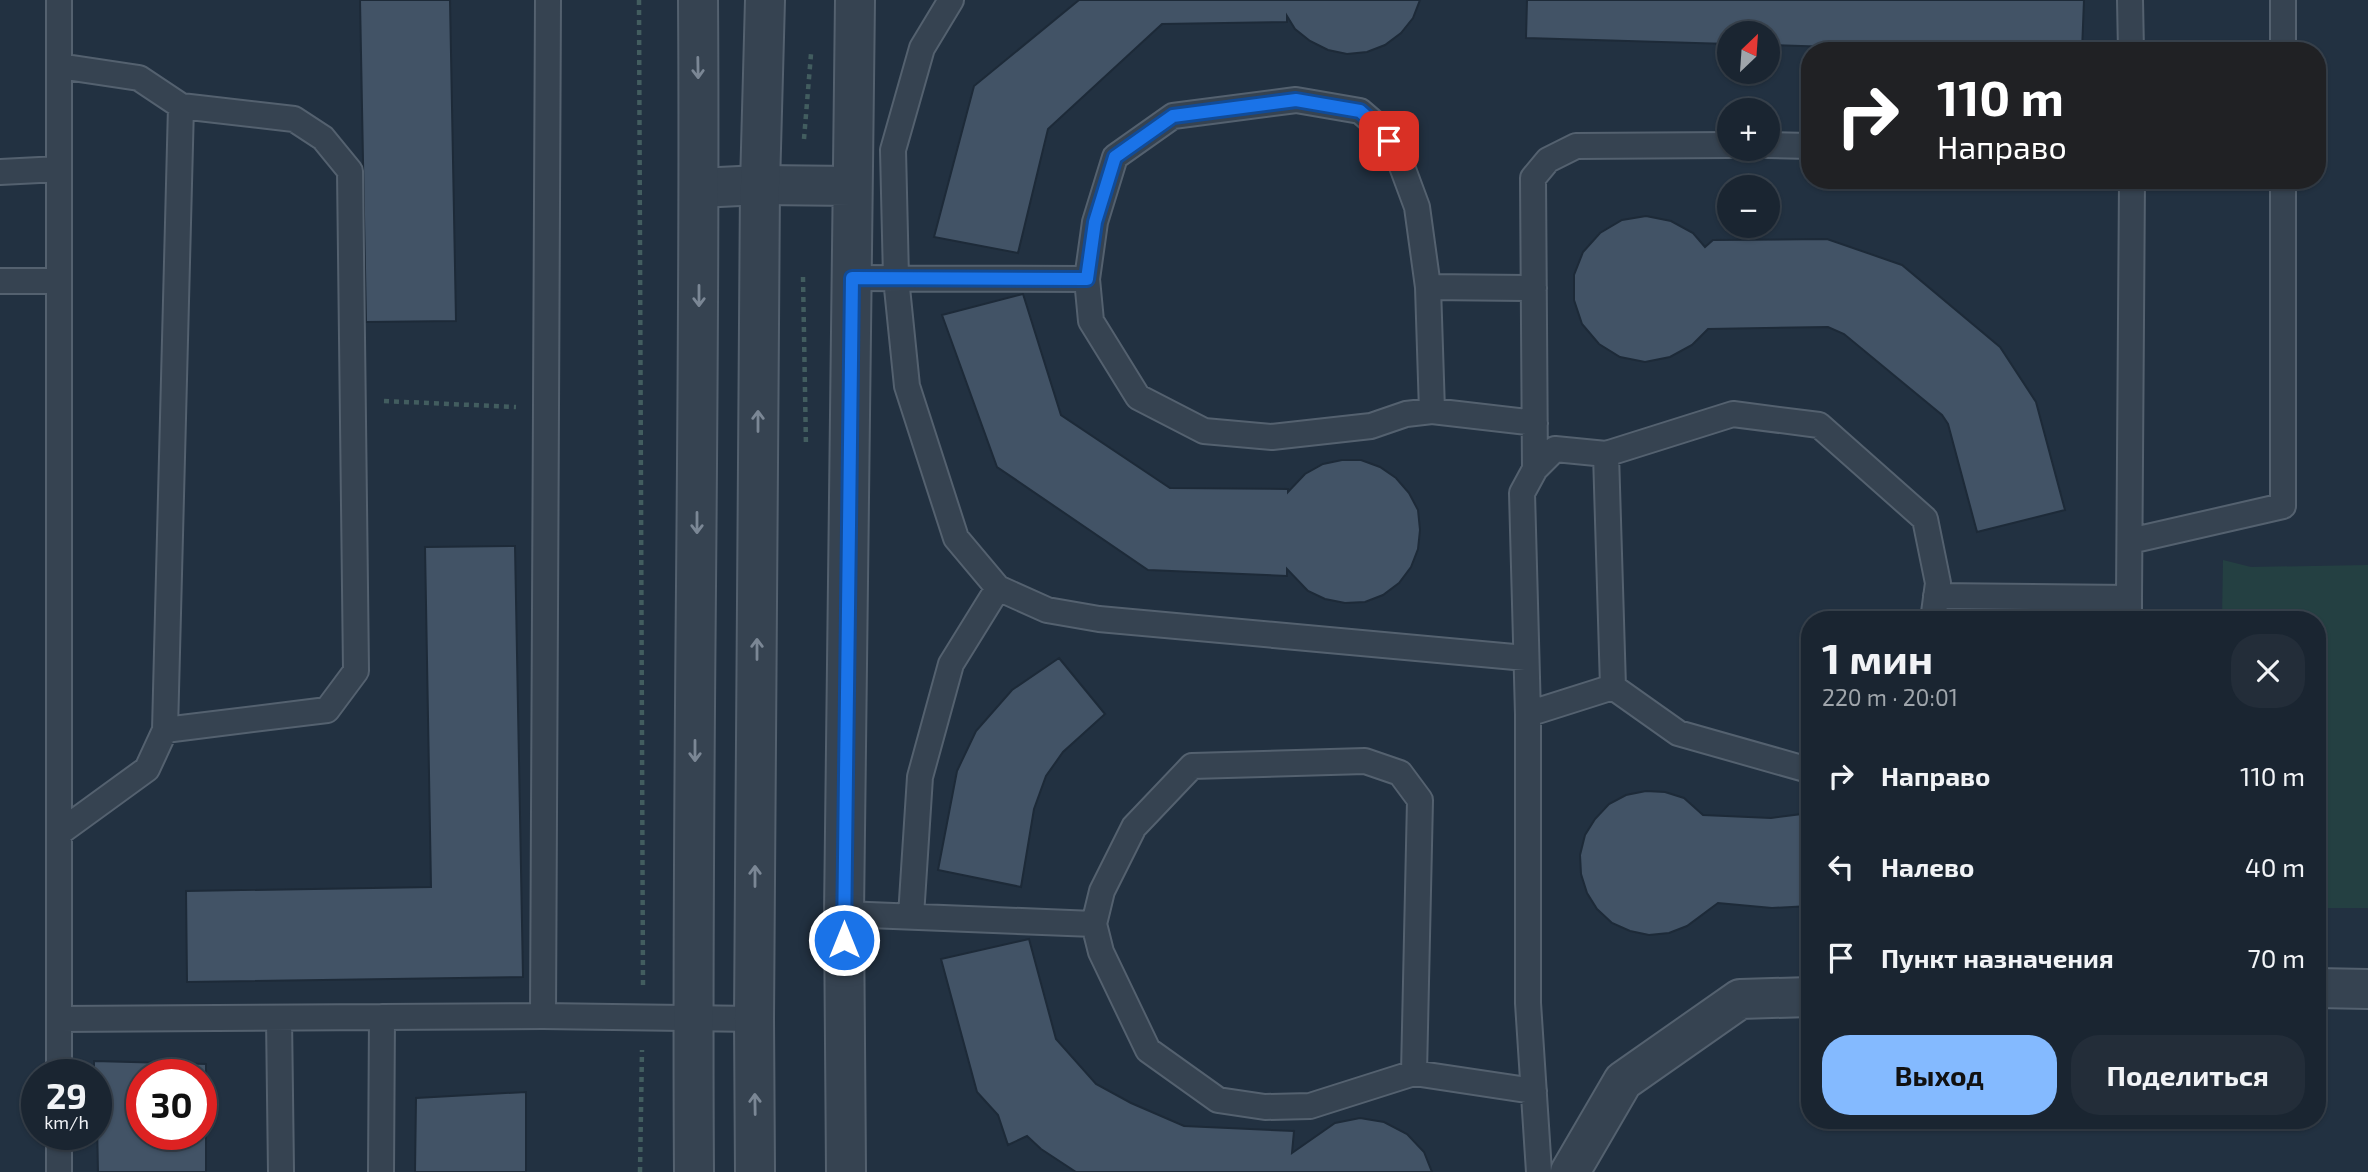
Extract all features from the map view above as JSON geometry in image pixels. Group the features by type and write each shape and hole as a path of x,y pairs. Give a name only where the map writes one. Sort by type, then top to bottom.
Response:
{"street":[{"path":"694,1172 698,0"},
{"path":"755,1172 760,185 765,0"},
{"path":"846,1172 844,914 855,0"},
{"path":"699,188 760,185 852,186"},
{"path":"2326,989 2368,989"},
{"path":"1570,1172 1623,1081 1740,999 1801,997"}],"lane":[{"path":"59,0 59,1059"},
{"path":"543,1016 548,0"},
{"path":"951,0 922,48 893,150 896,278 907,386 956,538 998,588 1047,610 1099,619 1526,658"},
{"path":"2130,0 2131,42"},
{"path":"2283,0 2283,42"},
{"path":"59,66 139,78 181,106 294,119 323,138 350,171 356,671 327,710 165,730"},
{"path":"1432,411 1428,287 1417,207 1397,153 1381,130 1360,111 1296,100 1173,116 1115,157 1095,222 1087,279 1091,321 1138,397 1203,431 1272,437 1371,426 1406,414 1432,411 1535,423"},
{"path":"59,833 147,769 165,730 181,106"},
{"path":"1535,469 1533,178 1548,160 1576,146 1717,145"},
{"path":"1780,145 1801,146"},
{"path":"0,172 59,169"},
{"path":"1539,1172 1528,1003 1528,714 1522,493 1535,469 1555,449 1606,454 1733,414 1819,425 1925,519 1938,583 1934,608 2129,609 2132,189"},
{"path":"2130,541 2283,506 2283,189"},
{"path":"852,278 1087,279"},
{"path":"0,281 59,281"},
{"path":"1428,287 1534,288"},
{"path":"1606,454 1613,687"},
{"path":"911,916 923,765 951,664 998,588"},
{"path":"1528,714 1613,687"},
{"path":"1613,687 1678,733 1801,768"},
{"path":"1414,1073 1420,800 1400,773 1365,761 1192,766 1133,827 1102,891 1094,924 1101,952 1147,1050 1218,1100 1265,1107 1310,1106 1414,1073 1534,1091"},
{"path":"844,914 1094,924"},
{"path":"59,1020 543,1016 754,1019"},
{"path":"381,1172 382,1017"},
{"path":"279,1018 281,1172"},
{"path":"59,1150 59,1172"}],"path":[{"path":"639,0 643,1017 640,1172"},
{"path":"352,400 546,408"}],"green space":[{"path":"2223,560 2251,567 2368,565 2368,908 2326,908 2326,611 2222,611"}],"building":[{"path":"360,0 450,0 456,321 366,322"},
{"path":"1079,0 1420,0 1413,18 1401,33 1385,45 1367,52 1347,54 1328,50 1310,41 1295,29 1287,16 1287,22 1162,24 1048,129 1018,253 934,237 974,86"},
{"path":"1527,0 2084,0 2082,42 1801,42 1801,46 1780,45 1780,21 1717,21 1717,44 1526,38"},
{"path":"1646,216 1671,221 1693,233 1705,247 1713,240 1827,239 1902,265 2000,347 2036,402 2065,510 1977,532 1948,424 1942,415 1844,334 1828,327 1708,329 1692,345 1670,357 1645,362 1620,357 1599,344 1582,324 1574,300 1574,275 1583,252 1600,233 1622,220"},
{"path":"1023,294 1061,415 1170,488 1288,489 1288,492 1305,474 1323,464 1361,460 1380,467 1396,478 1409,493 1418,510 1418,549 1411,567 1399,583 1383,595 1365,602 1345,603 1325,599 1308,591 1287,569 1287,576 1148,570 997,467 942,315"},
{"path":"515,546 523,977 187,982 186,891 431,887 425,547"},
{"path":"1059,658 1105,714 1063,752 1046,776 1034,809 1021,887 938,870 957,771 976,731 1012,690"},
{"path":"1646,791 1665,792 1684,798 1703,815 1771,818 1801,814 1801,906 1772,908 1718,903 1687,926 1669,933 1649,935 1612,923 1597,909 1587,893 1581,874 1580,855 1585,835 1595,819 1609,804 1626,795"},
{"path":"1029,939 1056,1039 1096,1084 1184,1126 1294,1131 1292,1153 1335,1123 1360,1118 1384,1122 1407,1134 1424,1152 1432,1172 1076,1172 1041,1149 1027,1136 1008,1145 998,1115 977,1092 941,959"},
{"path":"112,1061 126,1062 126,1150 206,1150 206,1172 98,1172 98,1150 112,1150"},
{"path":"526,1092 526,1172 415,1172 416,1098"}],"route":[{"path":"844,940 852,278 1087,279 1095,222 1115,157 1173,116 1296,100 1360,111 1389,141"}]}
